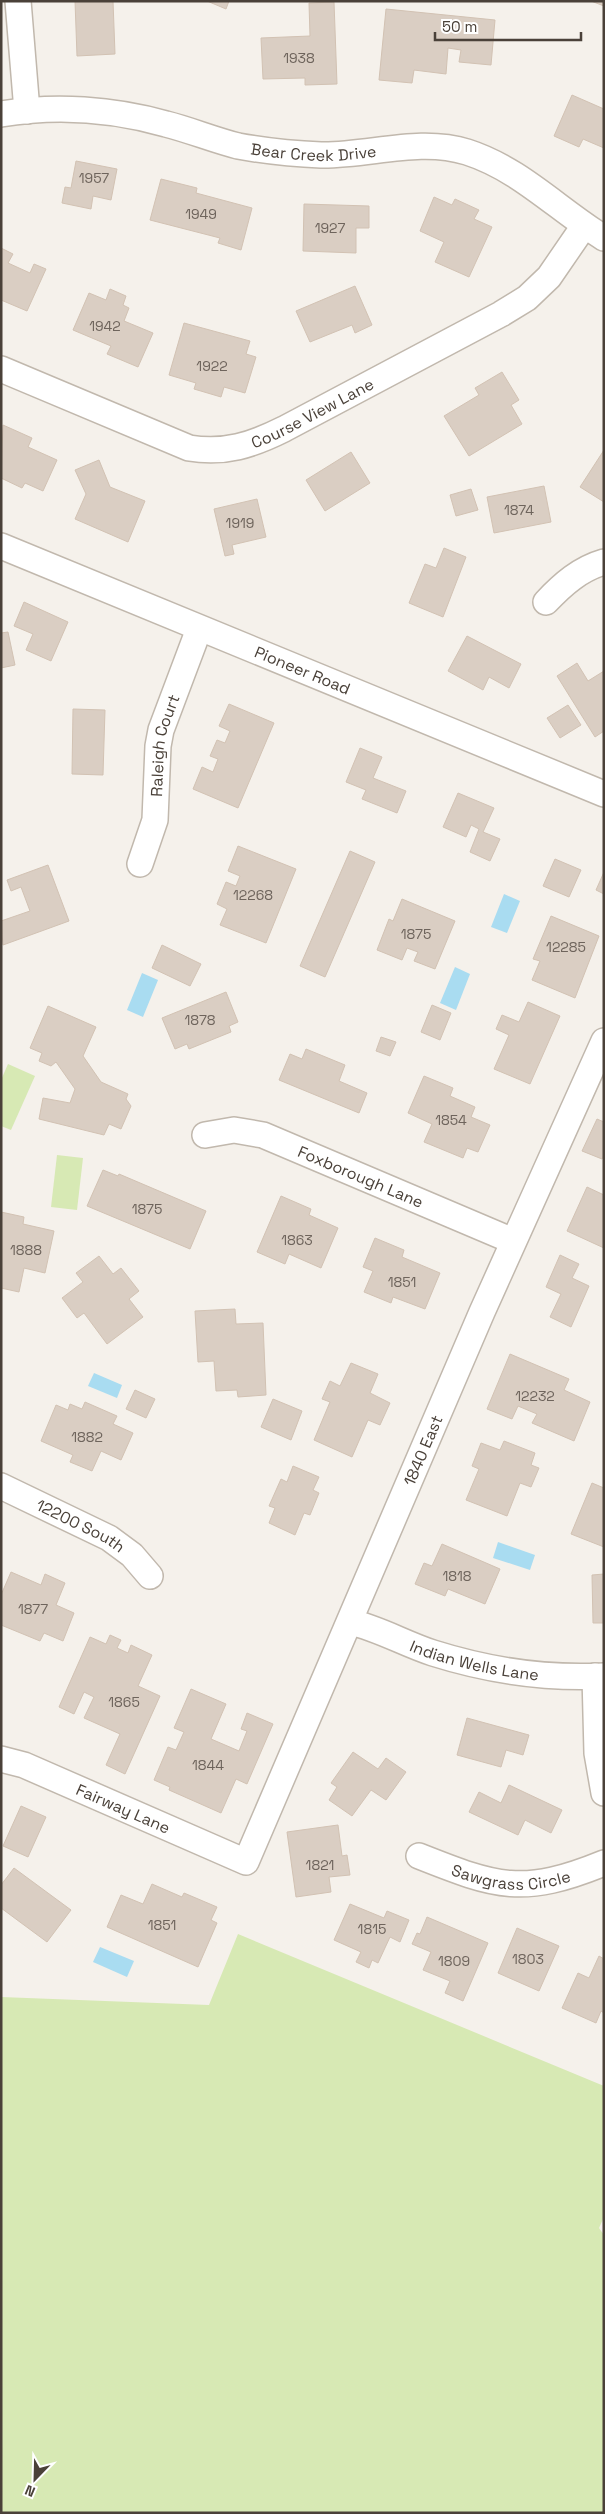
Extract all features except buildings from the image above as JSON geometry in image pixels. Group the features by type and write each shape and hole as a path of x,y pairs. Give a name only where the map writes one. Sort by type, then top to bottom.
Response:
{"street":[{"path":"18,1 28,110"},
{"name":"Bear Creek Drive","path":"1,114 28,110 82,110 135,116 238,146 282,152 322,155 426,147 464,151 493,161 518,175 594,232"},
{"name":"Course View Lane","path":"1,369 188,448 205,450 237,449 284,429 514,306 549,277 594,232"},
{"name":"Pioneer Road","path":"1,546 604,794"},
{"path":"546,602 565,582 590,566 604,562"},
{"name":"Raleigh Court","path":"140,864 155,820 158,746 161,730 199,629"},
{"name":"1840 East","path":"246,1862 513,1241 604,1041"},
{"name":"Foxborough Lane","path":"205,1135 234,1130 263,1135 513,1241"},
{"name":"12200 South","path":"1,1486 109,1538 132,1555 150,1576"},
{"name":"Indian Wells Lane","path":"350,1622 363,1625 433,1653 478,1665 558,1676 599,1676"},
{"path":"599,1676 597,1752 604,1793"},
{"name":"Fairway Lane","path":"1,1759 24,1765 246,1862"},
{"name":"Sawgrass Circle","path":"419,1856 477,1878 516,1885 557,1880 604,1863"}],"green space":[{"path":"8,1064 35,1076 11,1130 1,1126 1,1080"},
{"path":"57,1155 83,1158 77,1210 51,1207"},
{"path":"238,1934 604,2086 604,2217 599,2228 604,2235 604,2513 1,2513 1,1997 209,2005"}],"water":[{"path":"504,894 520,901 507,933 491,927"},
{"path":"455,967 470,974 456,1010 440,1003"},
{"path":"142,973 158,980 143,1017 127,1010"},
{"path":"94,1373 122,1385 117,1398 88,1386"},
{"path":"498,1542 535,1555 530,1570 493,1558"},
{"path":"100,1947 134,1961 127,1977 93,1962"}]}
